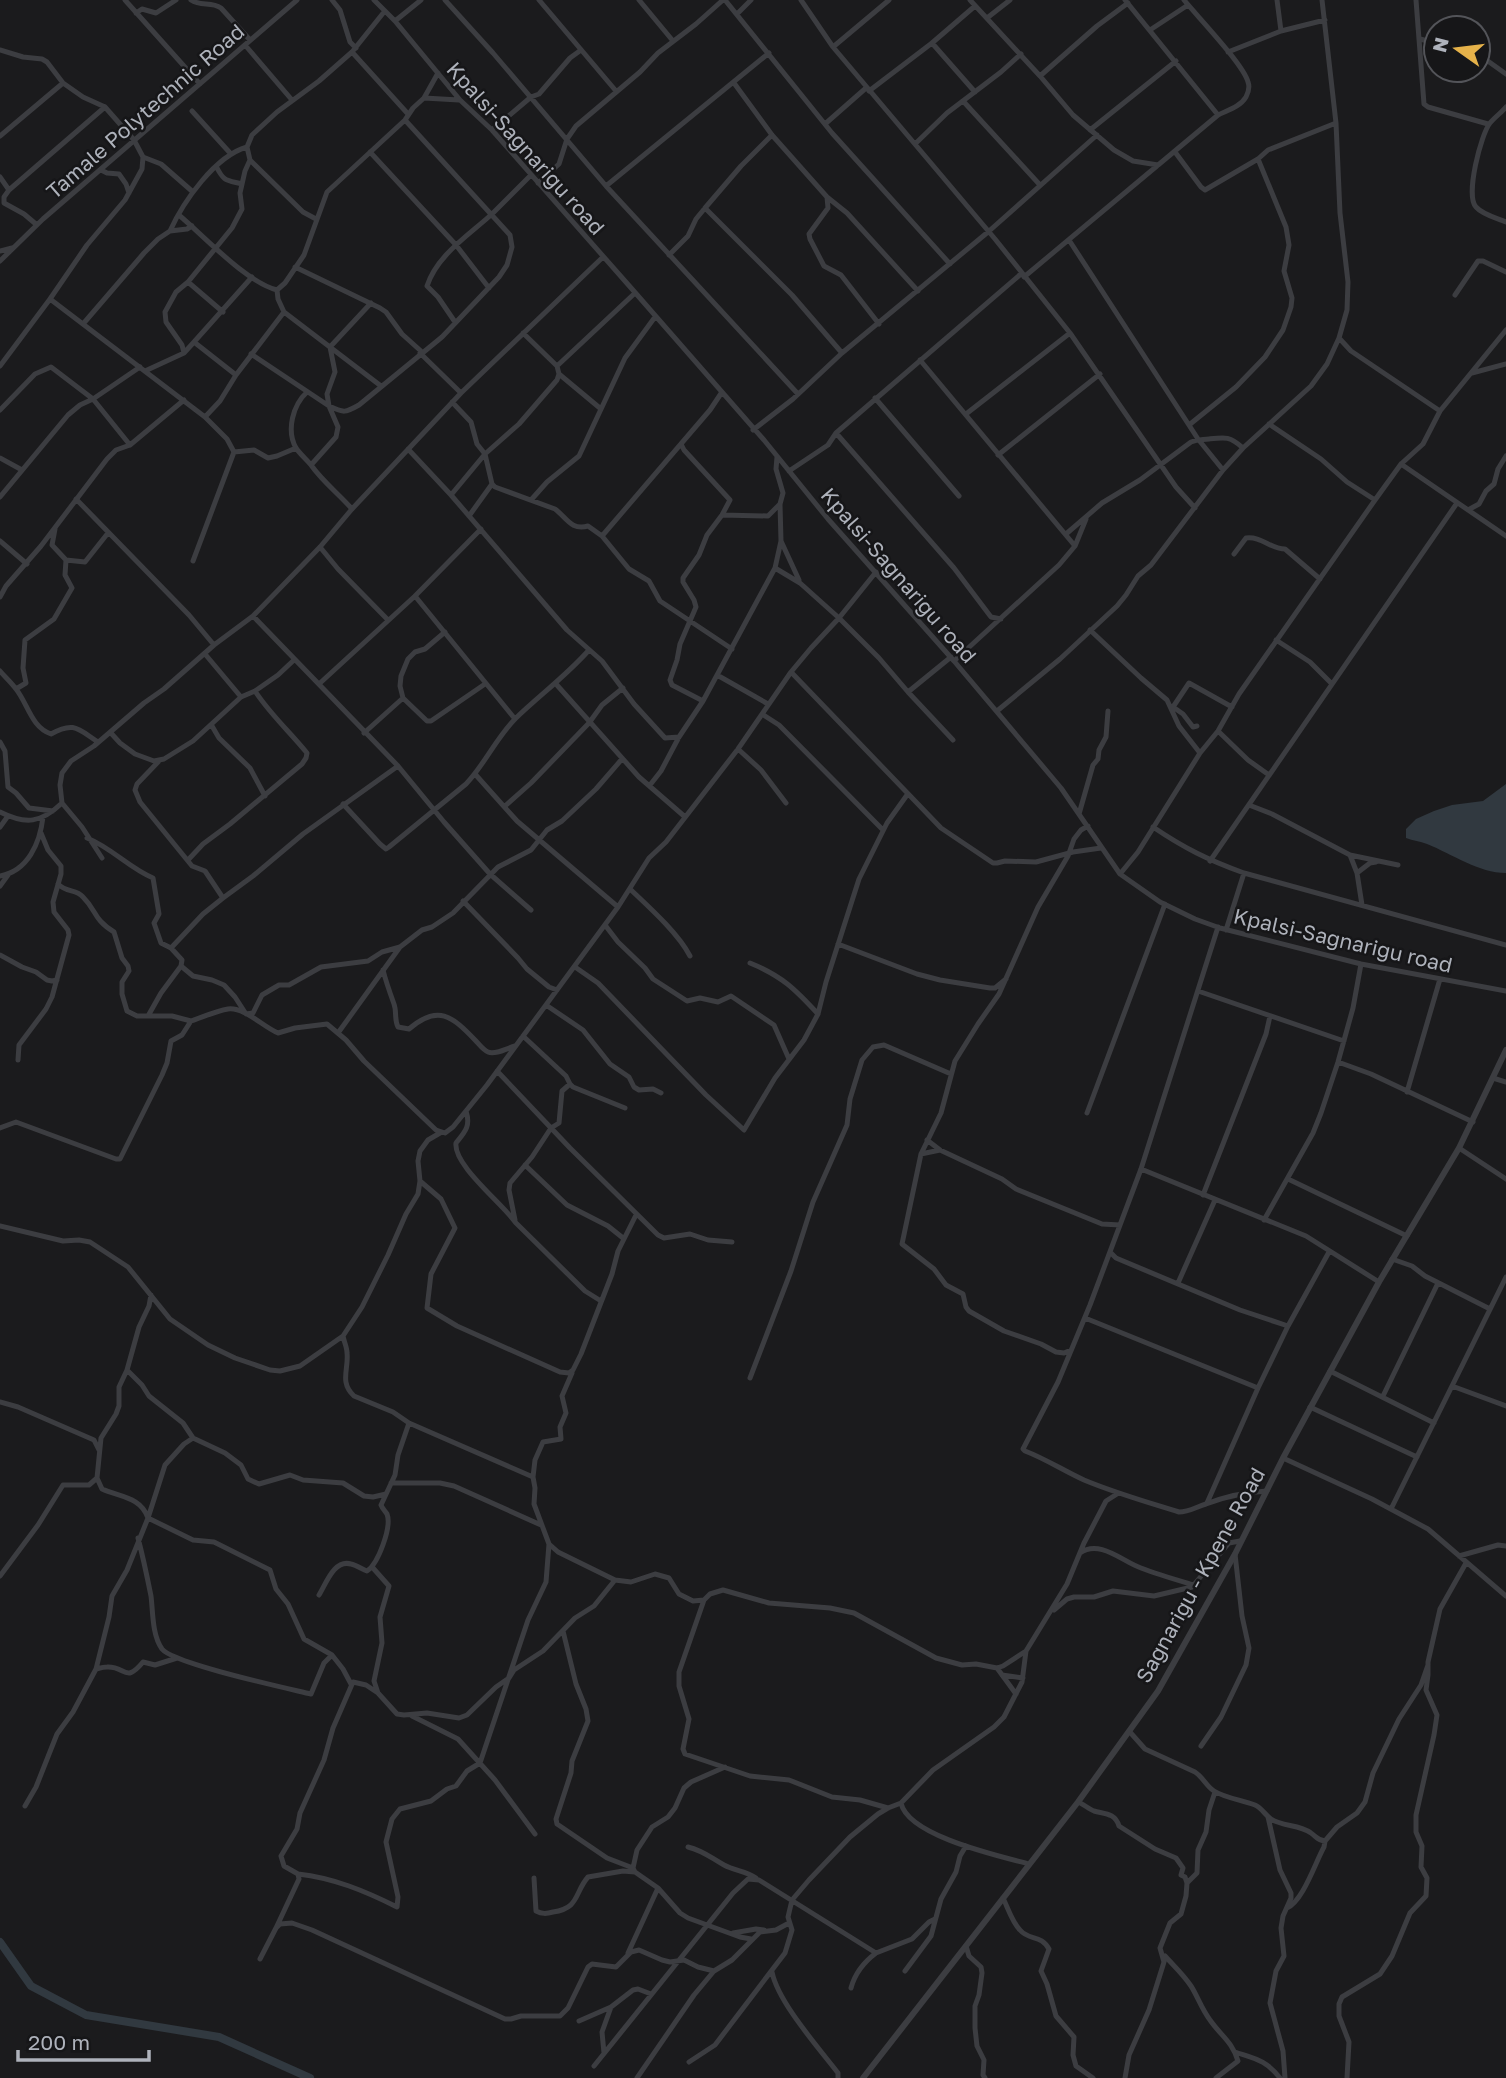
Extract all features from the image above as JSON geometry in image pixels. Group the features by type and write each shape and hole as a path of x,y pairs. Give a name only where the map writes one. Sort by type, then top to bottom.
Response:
{"street":[{"path":"125,0 200,84"},
{"path":"136,13 142,9 156,13 176,0"},
{"path":"191,0 201,5 214,2 221,8 292,100"},
{"name":"Tamale Polytechnic Road","path":"0,261 37,225 297,0"},
{"path":"251,354 329,407 342,412 349,411 442,337 499,277 507,265 512,247 510,235 406,117 354,50 340,10 332,0"},
{"name":"Kpalsi-Sagnarigu road","path":"374,0 395,21 460,100 492,130 722,393 828,519 953,659 1061,788 1120,874 1165,904 1218,928 1361,964 1506,991"},
{"path":"395,21 421,0"},
{"path":"445,0 607,186 798,394"},
{"path":"539,0 616,90"},
{"path":"639,0 673,41"},
{"path":"538,183 559,164 567,139 576,126 724,0 825,124 950,264"},
{"path":"737,14 751,0"},
{"path":"801,0 833,47 1070,333 1183,497 1195,508"},
{"path":"833,47 890,0"},
{"path":"970,0 1073,115 1090,130 1128,159 1158,165"},
{"path":"987,18 1010,0"},
{"path":"1277,0 1281,31"},
{"path":"997,711 1060,659 1126,595 1138,576 1151,565 1223,470 1317,379 1339,338 1349,298 1340,213 1336,123 1322,0"},
{"path":"1416,0 1424,104 1488,124"},
{"path":"1040,76 1127,1 1218,115"},
{"path":"789,471 828,446 836,433 920,360 1218,115 1245,99 1249,90 1248,79 1186,2 1150,30"},
{"path":"825,124 932,43 975,6"},
{"path":"316,219 303,212 250,160 247,147 252,135 354,50 384,12"},
{"path":"1228,51 1281,31 1325,20"},
{"path":"932,43 975,92"},
{"path":"0,50 47,62 63,82 83,97 105,107 134,140 143,157 142,169 129,193 87,245 0,366"},
{"path":"492,130 531,97 539,94 570,58 581,50"},
{"path":"607,186 769,53"},
{"path":"915,144 1021,54"},
{"path":"1090,130 1176,61"},
{"path":"277,290 304,255 327,192 424,98 438,73"},
{"path":"0,136 63,82"},
{"path":"734,83 772,135 827,197 847,214 918,291"},
{"path":"424,98 460,100"},
{"path":"964,101 1040,186"},
{"path":"37,225 4,203 4,197 105,107"},
{"path":"1506,107 1488,124 1471,188 1472,201 1476,207 1506,222"},
{"path":"192,111 231,154"},
{"path":"1175,152 1205,190 1258,159 1268,150 1336,123"},
{"path":"669,255 688,236 696,219 741,166 772,135"},
{"path":"753,430 988,232 1097,135"},
{"path":"83,324 144,253 170,231 180,216 183,205 216,166 231,154 247,147"},
{"path":"370,152 456,245 489,288"},
{"path":"143,157 161,164 193,192"},
{"path":"1189,425 1236,387 1265,357 1283,330 1291,307 1292,298 1284,271 1289,238 1258,159"},
{"path":"184,353 182,345 166,322 165,312 176,292 188,282 232,228 242,209 240,203 244,171 250,160"},
{"path":"216,166 222,178 231,183 242,184"},
{"path":"101,170 119,174 129,193"},
{"path":"455,322 427,286 429,277 456,245 531,175"},
{"path":"0,177 9,190"},
{"path":"827,197 828,208 809,234 810,239 824,266 841,275 879,324"},
{"path":"705,208 792,295 842,353"},
{"path":"180,216 252,277 266,287 277,290"},
{"path":"170,231 192,226"},
{"path":"1069,240 1198,439 1223,470"},
{"path":"0,251 15,247"},
{"path":"102,858 62,803 62,773 71,761 164,689 214,645 253,617 452,402 603,257"},
{"path":"1455,295 1478,261 1506,272"},
{"path":"295,267 386,312 402,334 461,393"},
{"path":"0,497 68,415 80,405 142,369 184,353 252,277"},
{"path":"188,282 223,312"},
{"path":"277,290 284,312 382,386"},
{"path":"557,366 635,293"},
{"path":"50,299 184,400 227,439 234,452 193,561"},
{"path":"330,347 371,303"},
{"path":"205,417 220,401 251,354 284,312"},
{"path":"531,500 547,482 579,456 625,358 655,317"},
{"path":"1120,874 1200,753 1218,731 1276,640 1375,500 1401,464 1423,444 1440,411 1506,330"},
{"path":"452,495 485,454 519,424 557,380 557,366 523,333"},
{"path":"966,414 1070,333"},
{"path":"1339,338 1351,351 1440,411"},
{"path":"194,342 236,375"},
{"path":"311,465 336,437 338,427 329,407 327,390 335,372 330,347"},
{"path":"920,360 1075,546"},
{"path":"1472,373 1506,364"},
{"path":"0,410 35,374 51,367 93,399 130,444"},
{"path":"559,374 601,409"},
{"path":"998,455 1100,374"},
{"path":"307,391 300,398 292,419 291,430 296,448 327,485 352,509"},
{"path":"602,536 722,393"},
{"path":"875,398 959,495"},
{"path":"0,597 15,573 27,564 107,459 184,400"},
{"path":"452,402 471,422 477,444 485,454 492,484 500,490 555,509 577,528 587,526 602,536 629,569 649,581 660,601 732,649"},
{"path":"1269,424 1375,500"},
{"path":"836,433 954,568 991,617 992,626"},
{"path":"1066,534 1102,503 1135,483 1191,442 1216,437 1233,439 1243,448"},
{"path":"681,444 730,500 683,578 696,607 680,644 670,680 672,685 702,701"},
{"path":"234,452 254,450 268,458 296,448"},
{"path":"408,449 452,495 566,630 601,661 665,738 679,737"},
{"path":"1468,510 1479,505 1486,491 1494,484 1498,469 1506,456"},
{"path":"0,457 22,470"},
{"path":"650,785 669,758 732,649 775,568 781,541 780,504 783,494 776,469 777,457"},
{"path":"1401,464 1506,536"},
{"path":"469,516 492,484"},
{"path":"76,499 189,615 214,645"},
{"path":"1210,861 1457,503"},
{"path":"722,515 768,516 780,504"},
{"path":"908,692 953,659 1051,573 1075,546 1086,518"},
{"path":"56,527 52,545 66,560 85,562 108,533"},
{"path":"319,684 415,596 481,529"},
{"path":"1234,554 1247,538 1255,537 1278,549 1285,548 1320,579"},
{"path":"0,541 27,564"},
{"path":"781,541 800,583"},
{"path":"320,547 388,620"},
{"path":"16,689 26,683 23,668 25,640 54,619 72,588 65,575 66,560"},
{"path":"775,568 800,583 839,618 953,740"},
{"path":"0,1226 63,1241 90,1242 128,1267 170,1320 208,1345 270,1370 280,1371 299,1366 343,1336 362,1307 418,1194 420,1151 428,1140 453,1127 466,1111 575,967 649,858 666,842 738,749 791,672 876,572"},
{"path":"415,596 515,719"},
{"path":"253,617 398,766 491,874 531,910"},
{"path":"991,617 1001,619"},
{"path":"1090,629 1167,700 1179,726 1200,753"},
{"path":"445,632 433,644 415,652 408,659 401,676 403,698 427,721 431,721 485,684"},
{"path":"1276,640 1310,662 1331,683"},
{"path":"344,804 386,849 475,774 515,719 556,684 589,650"},
{"path":"205,654 241,697"},
{"path":"223,898 205,872 192,866 140,802 135,790 137,784 159,761 192,741 212,726 241,697 278,675 294,660"},
{"path":"0,671 16,689 42,731 51,734 70,726 98,742"},
{"path":"791,672 941,828 993,863 1036,862 1101,848"},
{"path":"717,675 768,704"},
{"path":"1197,726 1193,727 1174,707 1189,683 1231,707"},
{"path":"556,684 639,777 684,817"},
{"path":"505,806 589,723 602,705 623,688"},
{"path":"188,860 203,844 265,796 306,758 307,753 266,708 255,691"},
{"path":"365,733 403,698"},
{"path":"1079,814 1093,765 1098,759 1105,737 1108,711"},
{"path":"762,714 779,725 883,830"},
{"path":"212,726 219,738 250,768 265,796"},
{"path":"1218,731 1248,760 1269,775"},
{"path":"110,732 135,754 159,761"},
{"path":"0,742 5,751 8,787 29,808 53,811"},
{"path":"738,749 761,769 786,803"},
{"path":"338,1033 400,947 422,930 432,927 453,913 498,867 531,850 547,830 562,821 596,789 622,759"},
{"path":"171,948 203,914 303,834 398,766"},
{"path":"475,774 517,821 618,907"},
{"path":"575,967 598,983 706,1095 744,1130 775,1077 804,1040 818,1014 859,879 883,830 907,795"},
{"path":"0,812 23,821 43,817 62,803"},
{"path":"1249,804 1350,855 1398,865"},
{"path":"0,827 8,816"},
{"path":"0,886 8,874 36,848 43,817"},
{"path":"1071,1350 1056,1352 983,1320 966,1307 963,1294 943,1283 934,1269 902,1244 921,1154 941,1113 950,1074 1008,977 1038,907 1076,836 1088,826"},
{"path":"1153,827 1210,861 1244,873 1506,945"},
{"path":"18,1060 19,1045 52,997 69,935 54,912 53,902 61,866 48,850 41,832"},
{"path":"87,838 110,849 121,860 153,878 159,914 154,923 161,943 171,948 182,960 181,966 148,1016"},
{"path":"1350,855 1357,873 1362,905"},
{"path":"1357,873 1370,863 1380,862"},
{"path":"1226,930 1244,873"},
{"path":"0,876 8,874"},
{"path":"58,884 64,890 78,893 89,904 101,924 114,932 129,971 122,982 122,995 127,1010 137,1016 172,1016 191,1021 231,1009 246,1014 267,1029 278,1033 327,1024 440,1133"},
{"path":"630,889 653,911 690,956"},
{"path":"463,901 527,969 549,987 557,990"},
{"path":"1087,1113 1165,904"},
{"path":"605,925 653,979 687,1002 700,998 718,1002 732,996 750,1007 774,1025 789,1059"},
{"path":"1218,928 1142,1169 1058,1382 1023,1449 1083,1480 1179,1512 1207,1503 1267,1491"},
{"path":"838,944 940,980 995,988 1008,977"},
{"path":"246,1014 253,1013 262,995 279,985 289,985 321,967 368,961 382,952 400,947"},
{"path":"0,955 47,979 57,980"},
{"path":"750,963 794,988 818,1014"},
{"path":"1264,1220 1313,1133 1344,1041 1361,964"},
{"path":"181,966 193,976 224,985 246,1014"},
{"path":"383,970 389,996 396,1007 395,1020 398,1027 409,1029 431,1014 447,1016 486,1051 493,1052 515,1046"},
{"path":"1407,1092 1440,979"},
{"path":"1198,991 1344,1041"},
{"path":"546,1005 570,1024 583,1030 610,1064 629,1077 634,1087 639,1090 653,1089 661,1093"},
{"path":"1203,1195 1266,1034 1270,1016"},
{"path":"0,1128 16,1122 120,1159 162,1075 171,1041 182,1035 191,1021"},
{"path":"523,1036 566,1076 570,1084 625,1108"},
{"path":"750,1378 791,1271 813,1202 847,1125 850,1099 862,1060 873,1047 884,1045 950,1074"},
{"name":"Sagnarigu - Kpene Road","path":"863,2078 1078,1802 1158,1691 1235,1553 1310,1407 1379,1282 1459,1148 1506,1051"},
{"path":"1338,1062 1371,1074 1472,1122"},
{"path":"497,1071 658,1235 664,1238 684,1233 708,1240 732,1242"},
{"path":"1493,1078 1506,1082"},
{"path":"516,1223 509,1186 551,1128 559,1123 562,1091 570,1084"},
{"path":"466,1111 468,1127 456,1143 457,1154 473,1176 509,1212 516,1223 585,1291 601,1301"},
{"path":"927,1140 940,1150 1002,1179 1016,1189 1102,1224 1120,1225"},
{"path":"1459,1148 1506,1179"},
{"path":"921,1154 940,1150"},
{"path":"525,1165 567,1205 608,1226 623,1238"},
{"path":"1142,1169 1306,1236 1379,1282"},
{"path":"1288,1179 1406,1236"},
{"path":"420,1181 441,1199 455,1228 431,1274 427,1308 457,1326 560,1372 569,1373 573,1370"},
{"path":"1178,1283 1214,1200"},
{"path":"636,1215 623,1238 612,1275 562,1396 566,1413 560,1427 561,1439 543,1442 535,1460 534,1504 550,1544 558,1552 615,1580 631,1582 655,1574 669,1578 679,1594 692,1601 704,1600"},
{"path":"1110,1252 1116,1258 1249,1314 1288,1326"},
{"path":"1207,1503 1288,1326 1329,1252"},
{"path":"1392,1259 1412,1266 1438,1283 1490,1309"},
{"path":"1391,1509 1506,1277"},
{"path":"1383,1396 1438,1283"},
{"path":"150,1295 149,1307 139,1327 127,1370 119,1387 119,1406 101,1438 97,1478 102,1489 139,1502 148,1518 193,1540 214,1542 270,1570 276,1589 288,1604 304,1640 332,1655 351,1684"},
{"path":"1497,1295 1506,1299"},
{"path":"1084,1318 1258,1388"},
{"path":"343,1336 348,1349 344,1378 354,1396 533,1477"},
{"path":"127,1370 149,1396 183,1423 193,1438 225,1453 241,1465 248,1479 259,1484 290,1475 303,1480 343,1483 364,1496 386,1494"},
{"path":"1330,1371 1434,1423"},
{"path":"1452,1386 1506,1406"},
{"path":"0,1402 18,1407 94,1440 100,1453"},
{"path":"1310,1407 1417,1457"},
{"path":"319,1595 336,1566 350,1563 367,1571 373,1568 386,1534 387,1515 381,1505 396,1475 398,1455 409,1423"},
{"path":"25,1806 36,1787 57,1734 73,1712 96,1669 112,1596 127,1570 165,1465 193,1438"},
{"path":"1283,1458 1391,1509 1428,1530 1506,1596"},
{"path":"0,1576 38,1525 63,1485 89,1485 97,1478"},
{"path":"391,1483 440,1483 454,1486 541,1525"},
{"path":"888,1808 860,1800 832,1797 789,1780 750,1776 689,1756 683,1749 689,1719 679,1686 679,1672 704,1600 710,1594 723,1590 769,1603 830,1608 854,1613 936,1658 962,1665 975,1664 997,1668 1026,1651 1067,1584 1106,1501 1119,1493"},
{"path":"138,1538 151,1597 156,1637 163,1650 177,1658 240,1677 311,1694 324,1663 332,1655"},
{"path":"1051,1612 1067,1599 1074,1597 1094,1597 1108,1591 1154,1596 1195,1585 1229,1543 1240,1541"},
{"path":"550,1544 546,1582 528,1620 509,1678 480,1763 467,1771 456,1786 431,1801 400,1809 392,1819 386,1842 398,1897 397,1908 363,1890 338,1881 298,1874 284,1866 281,1856 296,1829 352,1682 366,1685 378,1693 397,1714 427,1713 459,1718 467,1715 509,1678 514,1670 543,1651 575,1618 594,1606 615,1580"},
{"path":"1459,1556 1497,1545 1506,1546"},
{"path":"1080,1553 1091,1549 1109,1552 1138,1567 1195,1585"},
{"path":"1201,1746 1221,1717 1245,1665 1249,1648 1242,1616 1235,1553"},
{"path":"1287,1908 1293,1905 1307,1881 1325,1841 1337,1827 1357,1813 1365,1802 1373,1773 1399,1719 1421,1685 1440,1609 1466,1563"},
{"path":"373,1568 389,1586 380,1617 383,1643 374,1681 378,1693"},
{"path":"563,1631 576,1684 586,1709 587,1721 572,1761 571,1773 556,1819 557,1824 607,1858 634,1870 659,1888 680,1913 688,1918 751,1939"},
{"path":"689,2062 715,2045 785,1953 792,1930 788,1917 792,1900 850,1837 888,1808 901,1803 933,1770 1004,1717 1023,1678 1026,1651"},
{"path":"96,1669 109,1666 128,1673 135,1671 143,1662 155,1665 177,1658"},
{"path":"1347,2078 1349,2042 1339,2016 1342,1997 1380,1974 1387,1966 1410,1913 1426,1896 1427,1878 1421,1867 1422,1846 1416,1832 1416,1815 1437,1715 1427,1694 1428,1665"},
{"path":"997,1668 1016,1694"},
{"path":"1002,1675 1023,1678"},
{"path":"410,1715 458,1739 535,1834"},
{"path":"1129,1731 1145,1749 1195,1772 1215,1792 1258,1806 1268,1817 1282,1825 1301,1828 1318,1840 1325,1841"},
{"path":"634,1870 637,1850 652,1827 668,1817 675,1808 684,1788 726,1766"},
{"path":"1187,1883 1197,1873 1198,1850 1206,1832 1215,1792"},
{"path":"1078,1802 1094,1811 1108,1814 1117,1820 1119,1826 1180,1862 1183,1868 1181,1875 1187,1883 1186,1896 1181,1914 1170,1923 1160,1948 1183,1974 1193,1989 1199,2006 1228,2039 1235,2052 1238,2061 1216,2078"},
{"path":"901,1803 902,1809 922,1826 965,1846 1029,1864"},
{"path":"1268,1817 1280,1870 1291,1893 1281,1928 1284,1956 1276,1971 1270,2003 1283,2051 1282,2078"},
{"path":"905,1971 931,1936 941,1899 956,1872 965,1846"},
{"path":"688,1847 707,1853 722,1864 749,1873 876,1953"},
{"path":"534,1878 534,1905 536,1911 541,1914 564,1910 570,1906 577,1900 582,1884 588,1877 634,1870"},
{"path":"260,1959 298,1883 298,1874"},
{"path":"594,2066 744,1881 759,1880"},
{"path":"276,1928 286,1923 312,1930 505,2019 521,2016 559,2016 575,1996 587,1967 592,1964 616,1967 627,1955 659,1888"},
{"path":"1003,1898 1020,1931 1042,1940 1049,1949 1041,1971 1056,2016 1074,2036 1073,2055 1076,2066 1093,2078"},
{"path":"851,1988 864,1963 876,1953 912,1939 935,1919"},
{"path":"730,1934 756,1928 776,1930 789,1923"},
{"path":"637,2078 694,1995 714,1971 732,1960 751,1939 764,1930"},
{"path":"966,1946 969,1956 981,1967 982,1973 975,2006 975,2028 977,2046 984,2060 985,2078"},
{"path":"627,1955 639,1950 670,1962 679,1959 714,1971"},
{"path":"1125,2078 1129,2055 1149,2010 1162,1971 1163,1954"},
{"path":"772,1971 774,1981 788,2005 838,2073 838,2078"},
{"path":"579,2021 611,2007 633,1990 652,1994"},
{"path":"604,2053 602,2032 611,2007"},
{"path":"1235,2052 1264,2062 1282,2078"}],"shaded area":[{"path":"1506,784 1506,873 1486,870 1427,844 1406,838 1406,829 1416,819 1452,805 1483,801"}],"waterway":[{"path":"0,1942 31,1986 86,2015 219,2037 310,2078"}]}
